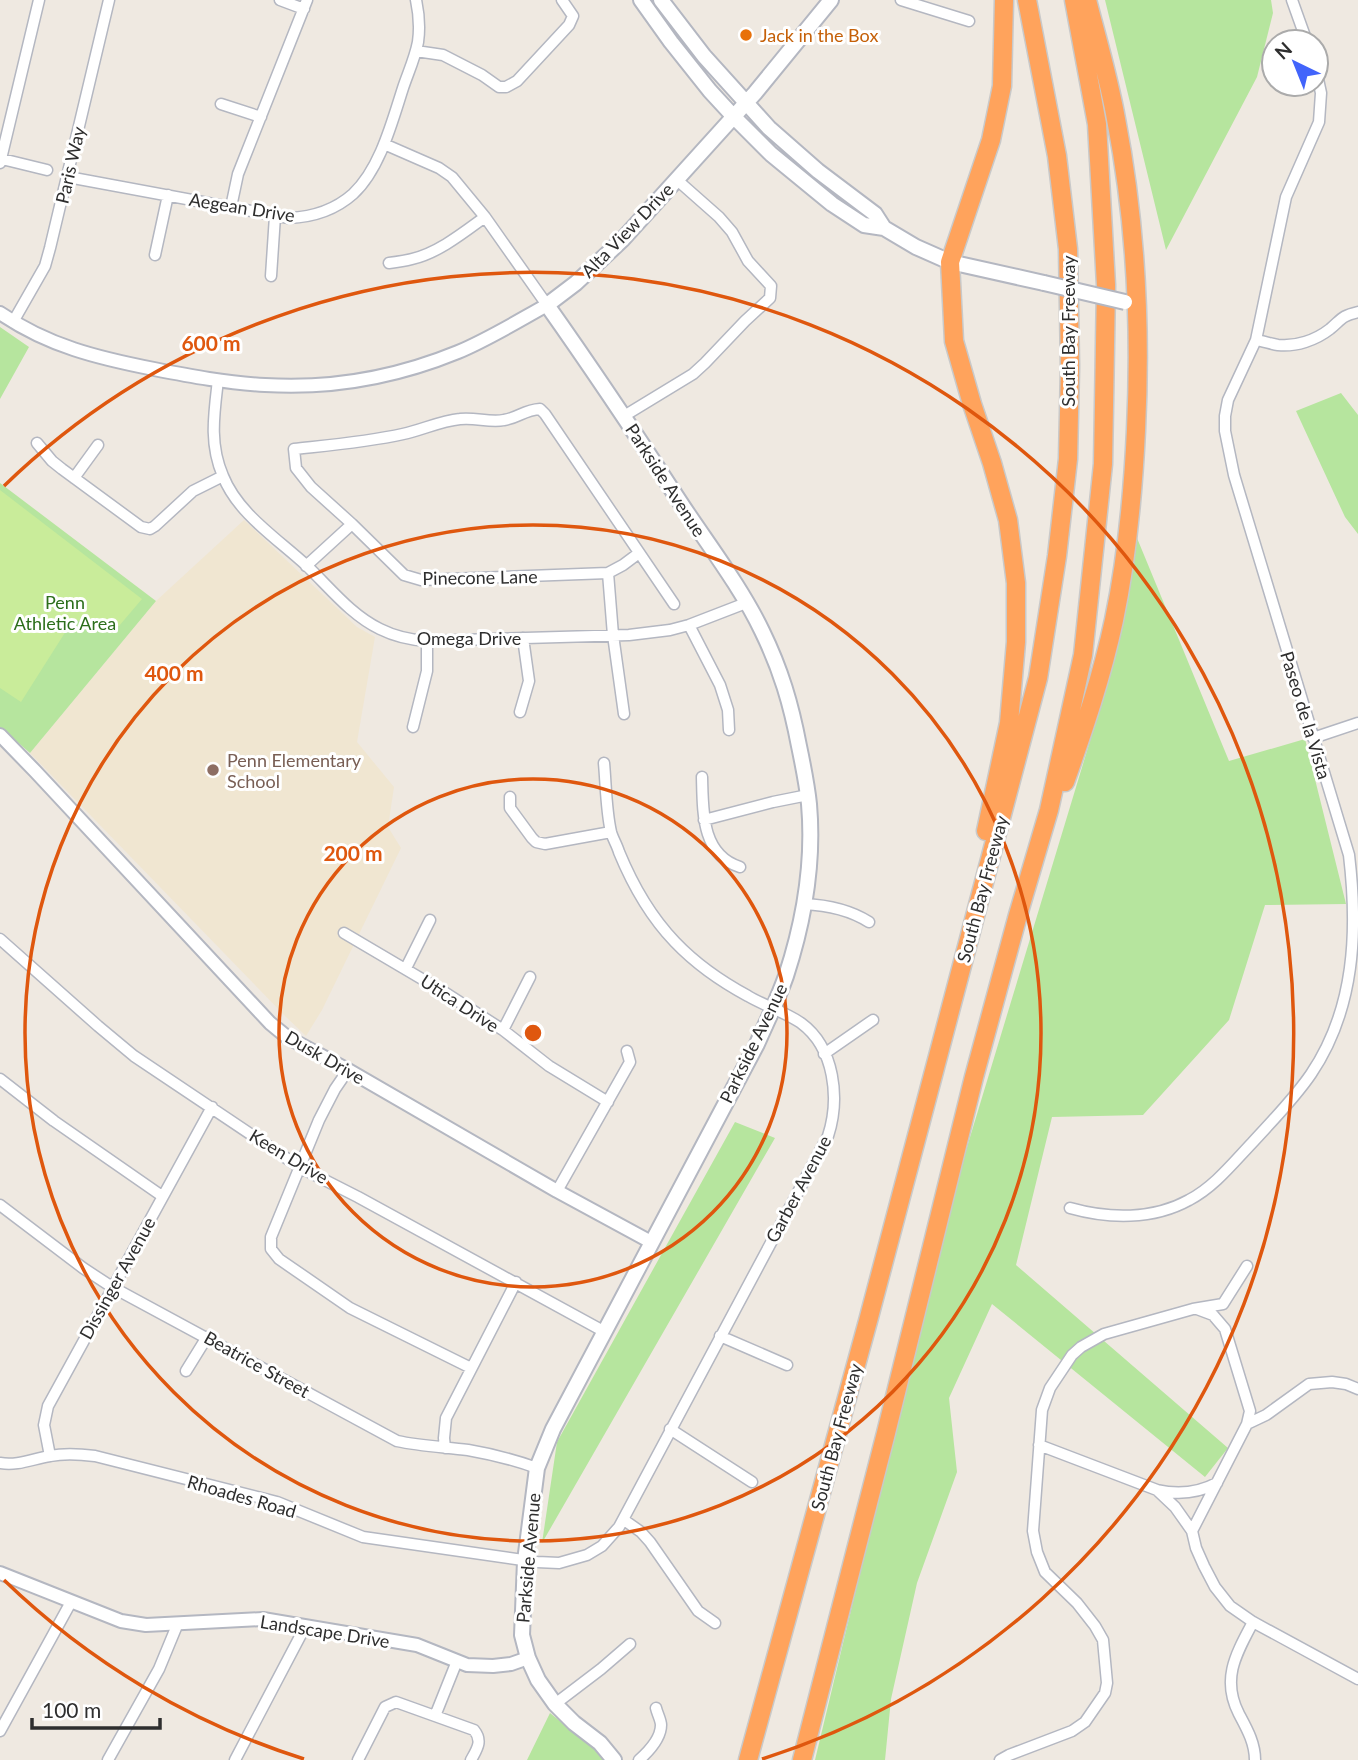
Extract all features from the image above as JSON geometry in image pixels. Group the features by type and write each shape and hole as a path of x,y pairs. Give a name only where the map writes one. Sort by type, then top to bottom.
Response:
{"highway":[{"path":"958,979 1009,723 1016,642 1016,583 1008,520 954,341 950,262 989,147 1002,86 1004,0"},
{"name":"South Bay Freeway","path":"748,1760 1038,678 1057,556 1068,459 1070,366 1068,249 1057,156 1027,0"},
{"name":"South Bay Freeway","path":"802,1760 887,1433 974,1077 1049,810 1083,655 1103,464 1106,285 1097,124 1074,0"},
{"path":"1049,810 1065,783 1085,726 1116,609 1133,494 1138,389 1131,303 1133,229 1116,118 1087,0"}],"main road":[{"path":"641,0 671,43 734,117 771,154 832,204 864,225 884,229 950,262 1131,303"},
{"path":"661,0 704,56 746,104 818,171 875,214 884,229"},
{"name":"Alta View Drive","path":"547,304 576,283 622,240 746,104 831,0"},
{"name":"Parkside Avenue","path":"547,304 624,416 761,628 786,688 808,796 810,828 804,904 786,975 773,1009 553,1429 537,1468 525,1561 522,1635 528,1658 538,1680 555,1704 574,1723 592,1735 614,1760"}],"street":[{"path":"39,0 1,161 47,170"},
{"name":"Paris Way","path":"13,322 45,266 109,0"},
{"path":"231,207 238,174 306,4 280,0"},
{"name":"Aegean Drive","path":"68,177 289,218 325,211 344,201 366,179 384,144 416,51 419,27 416,0"},
{"path":"416,51 443,55 499,87 506,87 517,81 569,25 573,16 562,0"},
{"path":"901,0 969,21"},
{"path":"1292,0 1302,28"},
{"name":"Paseo de la Vista","path":"1070,1208 1126,1216 1166,1210 1190,1200 1203,1190 1230,1166 1311,1074 1329,1044 1343,1011 1352,977 1357,942 1354,875 1237,485 1225,430 1228,400 1256,340 1286,197 1319,122 1321,98"},
{"path":"221,104 261,117"},
{"name":"Parkside Avenue","path":"384,144 446,172 461,186 547,304"},
{"path":"624,416 693,373 770,298 772,286 748,261 732,232 676,179"},
{"path":"155,255 168,195"},
{"path":"271,276 275,216"},
{"path":"389,263 414,259 430,252 485,217"},
{"name":"Alta View Drive","path":"0,313 72,350 103,359 218,380 263,385 308,385 375,377 417,366 458,352 492,336 547,304"},
{"path":"1256,340 1278,345 1312,340 1329,330 1344,315 1358,312"},
{"name":"Omega Drive","path":"218,380 212,432 223,476 232,493 250,515 355,613 381,630 412,640 629,635 689,625 746,603"},
{"name":"Pinecone Lane","path":"608,573 421,580 404,575 303,478 296,468 295,449 405,434 463,418 501,421 529,410 540,409 639,553"},
{"path":"37,443 51,461 141,527 149,529 193,491 223,476"},
{"path":"74,478 98,445"},
{"path":"306,566 352,524"},
{"path":"624,714 608,573 639,553 674,604"},
{"path":"689,625 720,685 729,710 729,730"},
{"path":"520,712 529,681 523,638"},
{"path":"413,727 427,671 427,640"},
{"path":"1313,738 1358,723"},
{"name":"Dusk Drive","path":"0,736 51,787 270,1023 287,1037 651,1242"},
{"name":"Garber Avenue","path":"525,1561 559,1563 587,1555 608,1540 624,1520 828,1136 833,1116 835,1095 832,1074 814,1038 801,1023 749,997 707,970 675,942 641,898 611,832 604,763"},
{"path":"702,777 707,835 720,856 740,867"},
{"path":"704,820 808,796"},
{"path":"510,797 510,808 536,842 545,844 611,832"},
{"path":"804,904 835,908 859,915 869,922"},
{"path":"405,968 430,920"},
{"name":"Utica Drive","path":"344,933 503,1030 549,1066 608,1102"},
{"name":"Keen Drive","path":"0,939 134,1056 301,1168 605,1332"},
{"path":"503,1030 530,977"},
{"path":"824,1055 873,1020"},
{"path":"557,1191 630,1062 627,1051"},
{"path":"348,1070 335,1089 320,1121 271,1237 271,1249 279,1259 350,1308 471,1368"},
{"path":"0,1079 54,1121 162,1196"},
{"name":"Dissinger Avenue","path":"50,1455 44,1425 48,1406 212,1107"},
{"name":"Beatrice Street","path":"0,1205 112,1287 397,1441 470,1451 537,1468"},
{"path":"1000,1760 1072,1731 1085,1722 1105,1693 1107,1683 1103,1640 1077,1603 1045,1572 1037,1552 1034,1531 1039,1445 1042,1410 1050,1388 1072,1355 1104,1334 1193,1309 1223,1304 1247,1266"},
{"path":"445,1448 446,1418 516,1282"},
{"path":"1192,1531 1247,1424 1250,1411 1225,1329 1213,1315 1193,1309"},
{"path":"720,1336 787,1365"},
{"path":"186,1371 207,1337"},
{"path":"1247,1424 1266,1415 1310,1384 1332,1382 1358,1389"},
{"path":"670,1429 752,1482"},
{"path":"1039,1445 1157,1490 1189,1492 1217,1483"},
{"name":"Rhoades Road","path":"0,1463 25,1463 50,1455 94,1456 276,1502 363,1537 525,1561"},
{"path":"1157,1490 1175,1507 1192,1531 1196,1548 1216,1587 1230,1606 1253,1622 1358,1679"},
{"path":"624,1520 650,1542 698,1611 715,1623"},
{"name":"Landscape Drive","path":"0,1573 131,1623 146,1625 263,1619 417,1645 467,1665 511,1664 528,1658"},
{"path":"0,1731 71,1602"},
{"path":"1253,1622 1235,1659 1231,1687 1234,1705 1252,1739 1255,1760"},
{"path":"108,1760 159,1669 178,1623"},
{"path":"235,1760 305,1626"},
{"path":"555,1704 630,1644"},
{"path":"435,1716 457,1661"},
{"path":"358,1760 381,1714 388,1704 392,1703 400,1703 474,1730 480,1742 471,1760"},
{"path":"639,1760 651,1748 662,1724 656,1709"}],"shaded area":[{"name":"Penn Elementary School","path":"244,520 357,627 375,637 357,742 394,787 388,827 401,848 322,1010 306,1036 30,753 156,601"}],"green space":[{"path":"1105,0 1271,0 1273,13 1269,28 1260,28 1260,65 1257,77 1166,250"},
{"path":"0,327 29,347 0,399"},
{"path":"1341,393 1358,415 1358,534 1345,517 1296,411"},
{"name":"Penn Athletic Area","path":"0,483 156,601 30,753 0,727"},
{"name":"Penn Athletic Area","path":"0,490 142,599 119,626 73,620 21,702 0,688"},
{"path":"1137,538 1229,761 1305,739 1346,904 1265,905 1229,1020 1143,1115 1052,1117 1016,1265 1228,1448 1205,1477 992,1304 949,1398 957,1472 917,1583 891,1699 885,1760 815,1760 944,1223 1093,731"},
{"path":"735,1122 775,1138 542,1543 557,1442"},
{"path":"550,1713 608,1760 527,1760"}],"place":[{"name":"Jack in the Box","path":"746,35"},
{"name":"Penn Elementary School","path":"213,770"}]}
